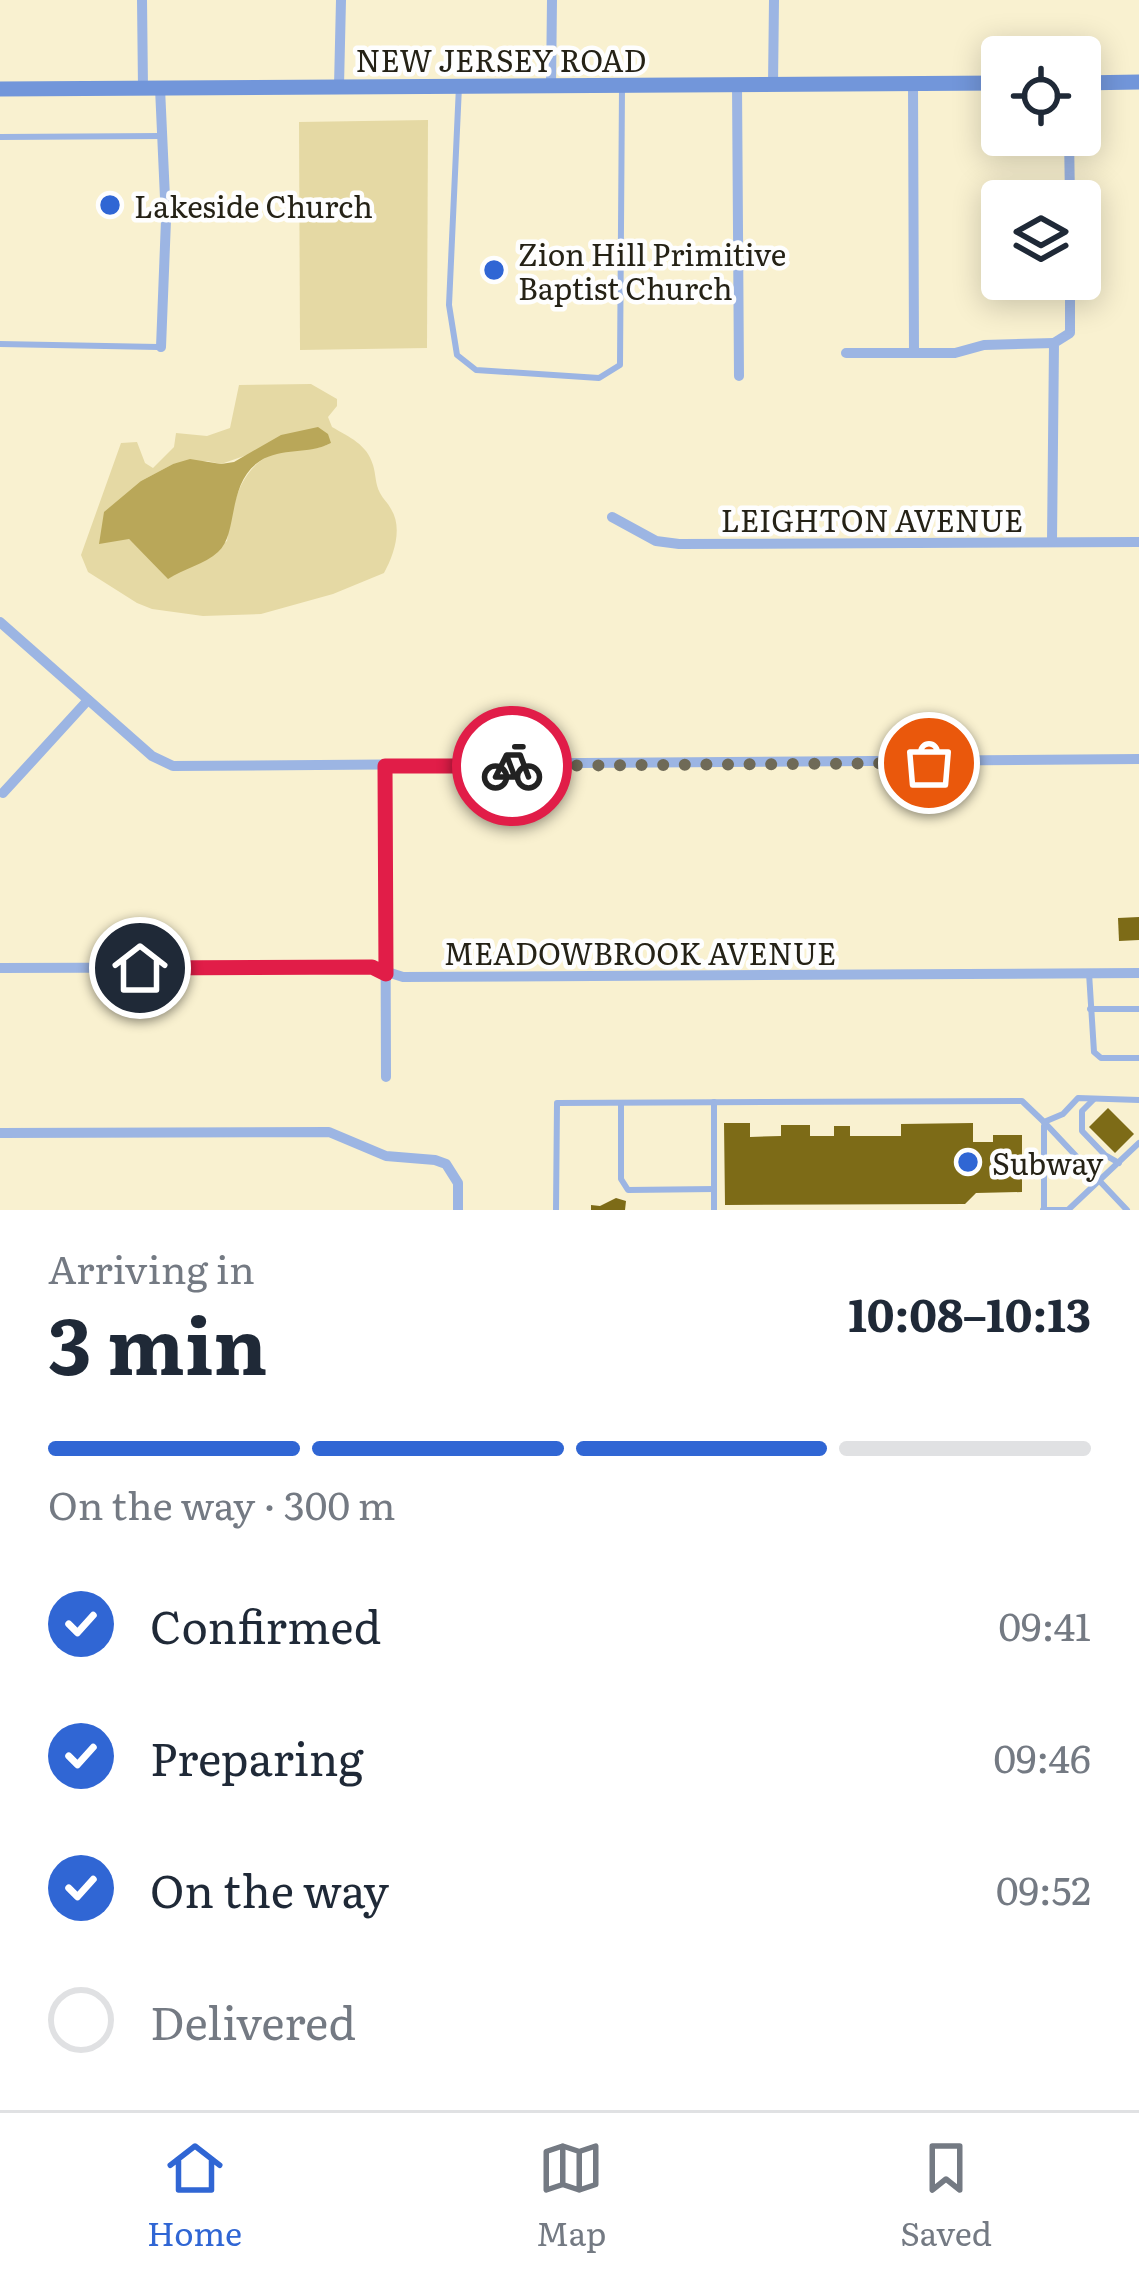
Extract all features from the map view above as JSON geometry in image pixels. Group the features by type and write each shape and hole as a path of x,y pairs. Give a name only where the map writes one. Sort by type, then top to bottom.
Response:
{"street":[{"path":"142,0 161,136 166,220 161,347"},
{"path":"339,86 341,0"},
{"path":"551,0 551,86"},
{"path":"773,0 773,85"},
{"path":"1101,83 1139,82"},
{"name":"NEW JERSEY ROAD","path":"0,89 981,83"},
{"path":"913,84 914,352"},
{"path":"737,85 739,376"},
{"path":"846,352 956,353 984,345 1054,344 1070,333 1070,300"},
{"path":"1052,542 1054,344"},
{"name":"LEIGHTON AVENUE","path":"612,517 656,541 679,544 1139,542"},
{"path":"0,622 152,756 173,766 1139,760"},
{"path":"3,793 88,700"},
{"path":"385,766 386,1077"},
{"name":"MEADOWBROOK AVENUE","path":"0,968 372,967 386,974 443,977 1139,973"},
{"path":"0,1133 329,1132 386,1156 446,1164 458,1183 458,1210"}],"lane":[{"path":"459,86 449,305 457,355 476,370 598,378 620,365 622,86"},
{"path":"0,136 161,136"},
{"path":"0,344 161,347"},
{"path":"1089,974 1094,1052 1101,1058 1139,1058"},
{"path":"1090,1009 1139,1009"},
{"path":"1044,1122 1063,1114 1078,1097 1139,1100"},
{"path":"1096,1097 1082,1111 1082,1131 1105,1156 1119,1162"},
{"path":"556,1210 557,1103 1022,1101 1126,1210"},
{"path":"714,1102 714,1210"},
{"path":"621,1103 621,1179 628,1190 714,1189"},
{"path":"1044,1122 1044,1210 1068,1210 1139,1143"}],"shaded area":[{"path":"428,120 427,348 300,350 299,122"},
{"path":"311,384 337,399 328,417 332,427 366,452 378,490 395,516 396,541 388,566 384,573 333,594 261,614 203,616 137,603 88,572 81,555 121,443 137,442 145,463 153,468 174,447 176,433 207,436 230,428 239,385","holes":["331,443 284,451 258,463 241,485 227,541 169,578 129,539 117,539 141,481 173,464 221,464 247,455"]},
{"path":"318,427 331,443 268,457 249,470 224,544 207,560 168,579 129,539 99,544 104,512 141,481 190,459 234,462 281,435"}],"building":[{"path":"1139,917 1139,940 1119,941 1118,918"},
{"path":"1108,1108 1134,1134 1115,1153 1089,1127"},
{"path":"724,1123 750,1123 750,1137 781,1136 781,1125 810,1125 810,1136 834,1136 834,1126 850,1126 850,1136 901,1136 901,1124 973,1123 973,1142 993,1142 993,1135 1022,1135 1022,1192 976,1193 965,1204 725,1205"},
{"path":"616,1198 626,1201 625,1210 591,1210 591,1205"}],"way so far":[{"path":"512,766 929,763"}],"place":[{"name":"Lakeside Church","path":"110,205"},
{"name":"Zion Hill Primitive Baptist Church","path":"494,270"},
{"name":"Subway","path":"968,1162"}],"route":[{"path":"140,968 372,967 386,974 385,766 512,766"}]}
